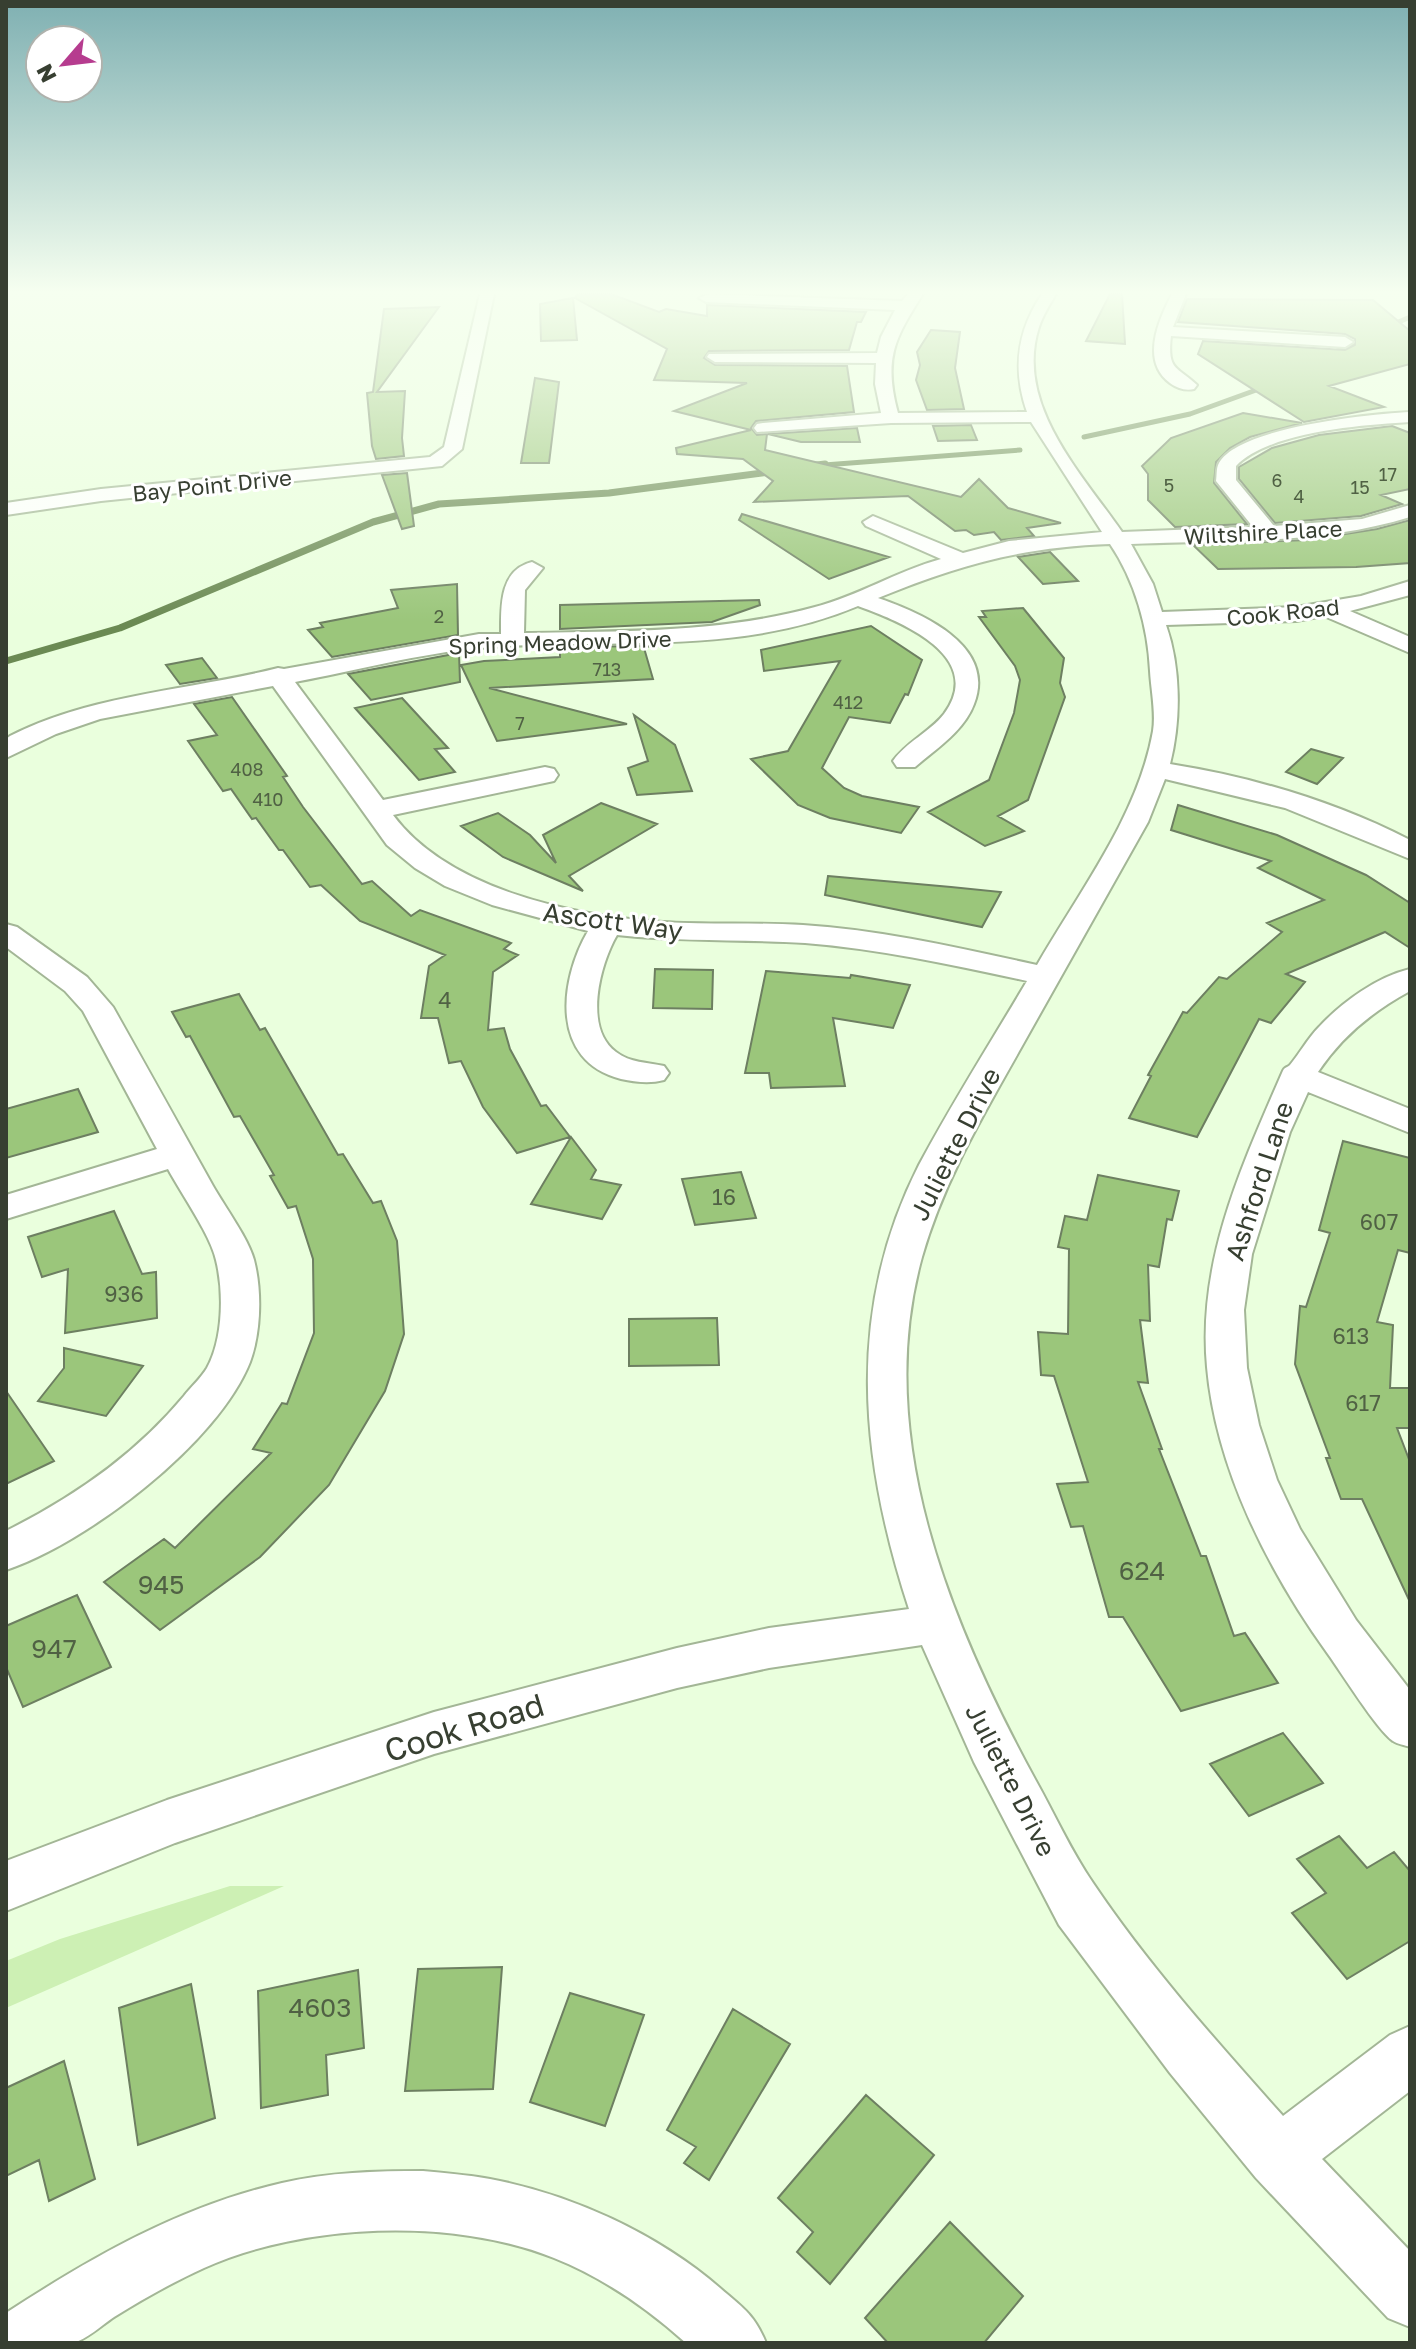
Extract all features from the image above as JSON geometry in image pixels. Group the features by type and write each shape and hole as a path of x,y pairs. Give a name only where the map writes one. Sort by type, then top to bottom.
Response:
{"street":[{"name":"Bay Point Drive","path":"6,509 101,495 435,462 453,449 463,404"},
{"path":"886,404 891,418"},
{"name":"Juliette Drive","path":"1033,404 1036,417 1114,539 1128,555 1142,584 1154,619 1165,685 1166,729 1155,770 1134,822 937,1166 912,1225 895,1291 888,1361 891,1438 908,1531 937,1624 961,1682 1006,1776 1072,1898 1169,2029 1277,2157 1410,2296"},
{"path":"763,428 891,418 1036,417"},
{"path":"1269,533 1226,481 1227,465 1237,455 1247,448 1288,436 1410,417"},
{"name":"Wiltshire Place","path":"1114,539 1342,529 1410,511"},
{"path":"873,522 958,559"},
{"name":"Spring Meadow Drive","path":"6,750 22,739 72,718 278,675 436,647 513,639 647,638 724,633 794,621 859,599 958,559 1021,545 1114,539"},
{"path":"513,639 511,592 515,582 532,568"},
{"name":"Cook Road","path":"1154,619 1252,617 1327,609 1410,588"},
{"path":"859,599 900,613 925,626 959,657 966,672 967,688 955,717 906,761"},
{"path":"1327,609 1410,646"},
{"name":"Ascott Way","path":"278,675 397,839 425,862 455,880 538,911 607,925 662,931 847,938 941,953 1045,976"},
{"path":"1155,770 1198,777 1295,803 1344,820 1410,851"},
{"path":"376,810 545,775"},
{"path":"607,925 589,960 582,987 582,1008 589,1039 604,1060 615,1066 652,1073"},
{"path":"6,1552 57,1526 103,1497 158,1453 191,1417 226,1371 241,1296 235,1258 97,1007 76,984 12,946"},
{"name":"Ashford Lane","path":"1410,978 1367,1001 1334,1028 1297,1075 1279,1111 1231,1256 1224,1310 1228,1375 1244,1444 1267,1508 1311,1591 1354,1655 1410,1726"},
{"path":"1297,1075 1410,1122"},
{"path":"6,1207 179,1154"},
{"name":"Cook Road","path":"6,1886 167,1823 434,1733 707,1661 769,1648 937,1624"},
{"path":"1277,2157 1410,2055"},
{"path":"18,2343 108,2284 211,2234 275,2214 370,2199 426,2199 517,2214 596,2244 648,2272 709,2317 734,2343"}],"green space":[{"path":"230,1886 284,1886 6,2008 6,1961 60,1939"}],"building":[{"path":"368,404 404,404 404,456 376,459"},
{"path":"531,404 556,404 549,463 521,463"},
{"path":"693,404 853,404 854,412 756,421 751,428 757,435 767,434 765,450 961,497 979,479 1008,508 1061,523 1027,528 1034,536 1001,540 994,532 974,535 966,530 955,531 908,496 754,502 773,481 743,459 677,454 676,448 751,430 674,411"},
{"path":"925,404 963,404 964,409 927,410"},
{"path":"1275,404 1375,404 1384,407 1304,422"},
{"path":"1243,413 1302,423 1250,437 1230,448 1216,462 1214,483 1247,524 1175,527 1148,500 1148,474 1142,466 1171,438"},
{"path":"971,425 977,440 938,441 933,426"},
{"path":"1392,426 1410,433 1410,489 1381,495 1402,504 1361,516 1275,523 1239,479 1239,467 1272,448 1319,435"},
{"path":"857,428 860,442 801,442 768,434"},
{"path":"407,473 414,526 402,529 382,475"},
{"path":"742,514 889,557 829,579 739,520"},
{"path":"1410,520 1410,563 1218,569 1193,545 1307,540 1377,529"},
{"path":"1050,552 1078,581 1043,584 1018,557"},
{"path":"457,584 458,635 332,657 308,630 323,627 320,623 398,608 391,590"},
{"path":"759,600 760,605 712,622 560,629 560,605"},
{"path":"1023,608 1064,658 1060,683 1065,697 1028,800 998,816 1024,831 985,846 928,812 989,780 1014,713 1020,680 1015,666 979,617 986,617 982,611"},
{"path":"871,626 922,660 908,695 905,694 890,723 849,717 822,768 844,788 862,796 919,807 901,833 830,818 798,805 751,759 788,751 840,661 764,671 761,650"},
{"path":"650,646 644,648 653,679 489,688 627,724 497,741 461,665 560,657 560,647"},
{"path":"459,653 460,682 371,700 348,674"},
{"path":"202,658 217,678 180,684 166,665"},
{"path":"232,697 287,776 283,777 303,807 362,884 372,881 411,916 420,910 511,943 504,949 518,955 493,972 488,1030 504,1028 510,1049 541,1106 546,1105 570,1137 517,1153 483,1107 461,1061 449,1063 438,1018 421,1018 429,966 445,955 360,921 321,885 310,887 256,818 252,819 231,789 223,791 188,741 217,735 194,704"},
{"path":"402,698 448,748 435,749 455,772 419,780 355,708"},
{"path":"634,715 675,745 692,791 637,795 628,768 648,761"},
{"path":"1311,749 1343,758 1317,784 1286,772"},
{"path":"601,803 657,824 569,876 583,891 503,857 461,826 498,813 530,835 556,863 543,835"},
{"path":"1178,805 1277,835 1366,875 1410,903 1410,948 1385,932 1286,974 1305,982 1271,1023 1259,1019 1197,1137 1129,1118 1151,1076 1148,1075 1183,1012 1187,1013 1219,977 1227,979 1282,932 1267,923 1324,900 1258,868 1271,861 1171,830"},
{"path":"828,876 1001,892 982,927 825,895"},
{"path":"655,969 713,970 712,1009 653,1008"},
{"path":"766,971 850,978 851,975 910,985 893,1028 833,1018 845,1086 771,1088 769,1073 745,1073"},
{"path":"239,994 260,1030 265,1028 338,1155 343,1154 373,1203 381,1201 397,1241 404,1334 385,1391 329,1485 260,1557 160,1630 104,1582 164,1539 175,1548 271,1453 253,1449 282,1403 287,1404 314,1333 313,1259 296,1206 288,1208 270,1176 274,1175 240,1116 234,1117 190,1036 186,1037 172,1012"},
{"path":"78,1089 98,1132 6,1158 6,1109"},
{"path":"571,1137 596,1170 591,1179 621,1185 602,1219 531,1204"},
{"path":"1343,1141 1410,1158 1410,1253 1398,1250 1377,1322 1393,1325 1390,1388 1410,1388 1410,1428 1397,1428 1410,1462 1410,1602 1362,1499 1341,1499 1326,1458 1330,1458 1295,1364 1300,1306 1306,1307 1330,1233 1319,1230"},
{"path":"741,1172 756,1218 695,1225 682,1179"},
{"path":"1098,1175 1179,1191 1172,1220 1167,1219 1159,1267 1148,1265 1150,1321 1140,1320 1148,1383 1138,1382 1162,1449 1159,1449 1201,1556 1206,1556 1234,1636 1245,1633 1278,1683 1181,1711 1123,1617 1109,1617 1083,1526 1071,1527 1057,1484 1088,1482 1054,1376 1041,1375 1038,1332 1068,1334 1069,1249 1058,1247 1065,1216 1087,1220"},
{"path":"114,1211 142,1274 156,1272 157,1318 65,1333 68,1269 42,1277 28,1237"},
{"path":"717,1318 719,1365 629,1366 629,1319"},
{"path":"64,1348 143,1366 106,1416 38,1401 64,1368"},
{"path":"6,1391 54,1461 6,1484"},
{"path":"77,1595 111,1667 23,1707 6,1667 6,1626"},
{"path":"1283,1733 1323,1783 1249,1816 1210,1764"},
{"path":"1339,1836 1367,1868 1394,1852 1410,1871 1410,1941 1347,1979 1292,1913 1326,1893 1297,1859"},
{"path":"502,1967 493,2089 405,2091 418,1969"},
{"path":"358,1970 364,2048 326,2055 328,2095 261,2108 258,1991"},
{"path":"191,1984 215,2118 138,2145 119,2008"},
{"path":"570,1993 644,2015 605,2126 530,2102"},
{"path":"733,2009 790,2044 709,2180 684,2163 696,2147 667,2130"},
{"path":"64,2061 95,2179 49,2201 39,2160 6,2176 6,2088"},
{"path":"866,2095 934,2155 830,2284 797,2252 813,2232 778,2198"},
{"path":"950,2222 1023,2296 984,2343 888,2343 865,2318"}],"waterway":[{"path":"1084,437 1190,414 1219,404"},
{"path":"811,466 1020,450"},
{"path":"809,466 825,464"},
{"path":"6,661 120,628 373,522 439,504 609,493 777,471"}]}
